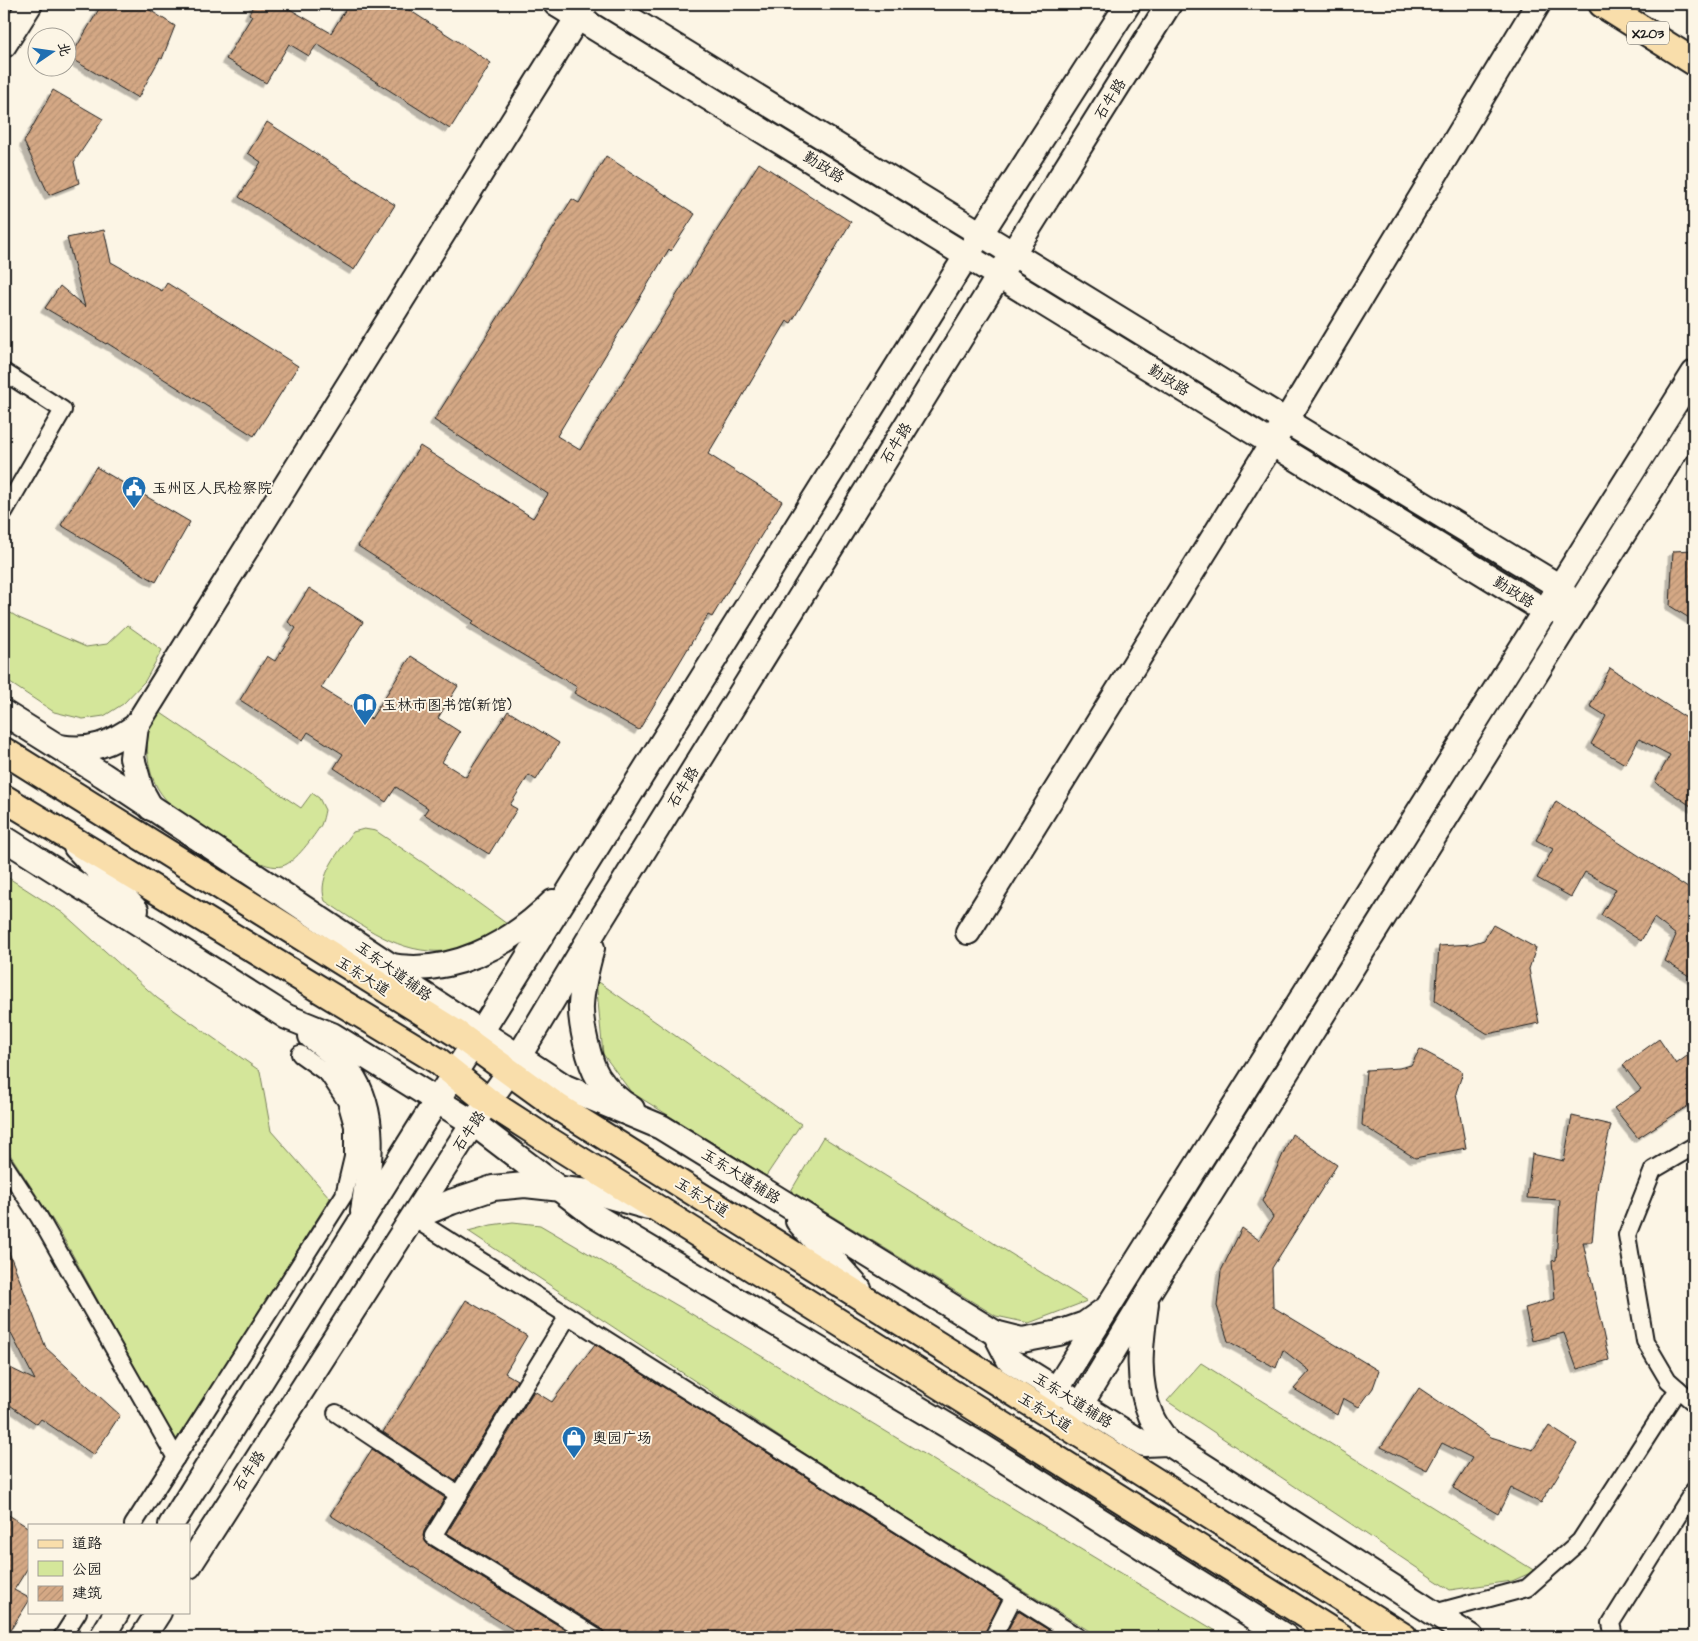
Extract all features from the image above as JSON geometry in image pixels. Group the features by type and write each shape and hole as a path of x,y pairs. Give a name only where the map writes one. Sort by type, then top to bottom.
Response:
{"main road":[{"name":"X203","path":"1602,4 1694,62"},
{"name":"玉东大道","path":"5,746 191,868 306,940 477,1038 515,1064 558,1107 1404,1637"},
{"path":"4,798 438,1061 489,1102 1341,1637"},
{"path":"659,1210 635,1189 632,1181 634,1175 637,1171 653,1171 676,1181"}],"street":[{"path":"4,45 30,4"},
{"name":"勤政路","path":"556,4 582,10 999,276 1545,611 1575,611"},
{"name":"勤政路","path":"606,4 1286,422 1560,587 1575,611"},
{"path":"172,1524 980,234 1128,4"},
{"name":"石牛路","path":"190,1564 412,1218 515,1064 597,926 1169,4"},
{"path":"968,932 1286,422 1538,4"},
{"path":"5,746 38,743 68,748 92,748 116,740 136,726 582,10"},
{"path":"4,372 63,410 4,512"},
{"path":"1043,1411 1694,373"},
{"path":"1068,1427 1146,1295 1694,421"},
{"name":"玉东大道辅路","path":"4,713 150,806 391,966 417,990 477,1038"},
{"path":"136,726 132,758 141,790 159,823 191,868"},
{"path":"65,835 117,892 162,933 287,1018 329,1050 350,1072 364,1098 368,1122 370,1170 361,1222"},
{"path":"4,838 287,1018 332,1035 474,1123 595,1216 980,1445 1286,1637"},
{"path":"306,940 341,953 391,966 428,968 480,955 508,940 534,920 576,880"},
{"path":"597,926 587,965 581,1006 583,1029 598,1076 620,1101 792,1214 844,1275 874,1305"},
{"path":"134,1524 344,1195 353,1157 352,1126 346,1101 328,1074 300,1054"},
{"name":"玉东大道辅路","path":"515,1064 661,1127 995,1333 1009,1360 1081,1405 1144,1444 1168,1443"},
{"path":"1694,1146 1653,1170 1627,1235 1645,1341 1668,1380 1694,1403"},
{"path":"4,1164 38,1217 176,1458"},
{"path":"412,1218 492,1188 525,1185 598,1193 659,1210"},
{"path":"412,1218 1013,1598 1078,1637"},
{"path":"1146,1295 1140,1354 1142,1388 1152,1418 1168,1443 1471,1637"},
{"path":"995,1333 1022,1340 1059,1333 1085,1324 1109,1307"},
{"path":"568,1316 433,1536 596,1637"},
{"path":"1434,1613 1527,1588 1580,1541 1678,1389"},
{"path":"336,1413 459,1495"},
{"path":"1614,1637 1611,1623 1694,1490"},
{"path":"992,1637 1013,1598"},
{"path":"62,1637 77,1614"},
{"path":"102,1637 117,1614"},
{"path":"143,1637 158,1614"}],"green space":[{"path":"4,609 19,618 86,647 107,644 127,625 162,650 145,681 123,704 104,716 83,719 54,712 4,679"},
{"path":"158,711 301,808 312,793 319,798 325,810 322,823 293,860 282,866 275,867 261,863 188,818 166,799 157,788 151,774 148,758 148,733"},
{"path":"364,829 376,831 507,924 495,936 472,947 451,951 430,951 397,944 353,920 325,901 323,892 324,882 331,864 353,832"},
{"path":"4,875 63,913 157,998 260,1071 271,1131 330,1198 177,1444 59,1230 4,1145"},
{"path":"596,980 801,1124 766,1176 631,1092 603,1054"},
{"path":"823,1137 1087,1301 1029,1323 996,1316 791,1191"},
{"path":"513,1222 540,1225 685,1310 1226,1637 1099,1637 837,1475 468,1231"},
{"path":"1201,1363 1535,1571 1512,1581 1450,1590 1167,1401"}],"building":[{"path":"102,4 140,4 175,26 162,59 160,58 138,98 78,63 78,44"},
{"path":"254,4 281,4 331,33 349,4 400,4 491,63 450,129 317,44 309,56 289,44 266,83 226,59 252,16 249,14"},
{"path":"53,90 103,119 74,162 79,183 49,195 24,142"},
{"path":"267,122 395,205 354,270 239,197 261,162 248,153"},
{"path":"606,156 695,214 671,251 669,249 557,436 580,450 759,163 851,222 791,323 787,321 708,454 782,501 712,617 708,615 639,730 574,693 577,687 471,624 474,621 358,546 420,446 533,518 548,494 434,420 572,199 579,203"},
{"path":"104,230 111,262 162,291 167,283 298,366 254,436 107,343 45,308 60,286 85,307 67,238"},
{"path":"96,467 190,522 156,582 61,525"},
{"path":"1694,550 1694,621 1670,606 1673,551"},
{"name":"玉林市图书馆(新馆)","path":"309,588 363,622 321,688 371,719 411,656 458,686 438,718 460,732 442,762 466,777 508,711 559,743 536,780 529,775 510,805 517,809 489,854 424,814 428,808 396,787 386,802 334,768 343,754 308,732 303,740 240,700 267,656 275,661 296,628 288,622"},
{"path":"1610,668 1694,723 1694,808 1655,782 1670,755 1639,739 1625,764 1591,744 1606,716 1590,706"},
{"path":"1556,801 1694,892 1694,979 1665,961 1676,935 1654,918 1641,941 1601,915 1616,889 1585,872 1571,897 1537,878 1553,849 1536,840"},
{"path":"1493,925 1536,948 1529,969 1539,1023 1488,1034 1435,1001 1439,946 1471,944 1484,940"},
{"path":"1659,1039 1676,1064 1694,1051 1694,1102 1638,1138 1614,1108 1641,1089 1623,1065"},
{"path":"1420,1049 1463,1072 1456,1093 1466,1148 1415,1158 1362,1125 1366,1070 1399,1068 1411,1065"},
{"path":"1572,1116 1611,1125 1598,1182 1592,1242 1583,1242 1609,1360 1577,1369 1564,1333 1532,1341 1525,1308 1555,1299 1552,1261 1556,1260 1560,1200 1527,1198 1532,1154 1564,1161"},
{"path":"1292,1134 1337,1165 1272,1268 1273,1307 1379,1371 1373,1388 1359,1407 1343,1398 1337,1415 1294,1389 1310,1371 1283,1350 1276,1368 1228,1341 1217,1306 1221,1271 1242,1228 1259,1240 1273,1217 1262,1201"},
{"path":"4,1242 46,1348 120,1415 94,1455 41,1419 37,1424 4,1401 4,1365 35,1380 4,1320"},
{"path":"466,1300 527,1336 505,1373 517,1380 455,1481 383,1432"},
{"name":"奥园广场","path":"595,1344 1001,1600 983,1637 606,1637 601,1628 447,1533 534,1391 552,1402"},
{"path":"1419,1388 1491,1437 1533,1450 1549,1426 1577,1444 1541,1503 1511,1488 1498,1514 1453,1488 1472,1458 1442,1443 1427,1470 1381,1447"},
{"path":"372,1449 445,1498 424,1531 423,1536 427,1544 577,1637 525,1637 330,1515"},
{"path":"4,1512 28,1527 28,1568 14,1590 28,1597 28,1603 6,1637 4,1637"},
{"path":"1018,1611 1060,1637 1004,1637"}],"place":[{"name":"玉州区人民检察院","path":"134,509"},
{"name":"玉林市图书馆(新馆)","path":"365,726"},
{"name":"奥园广场","path":"574,1459"}]}
